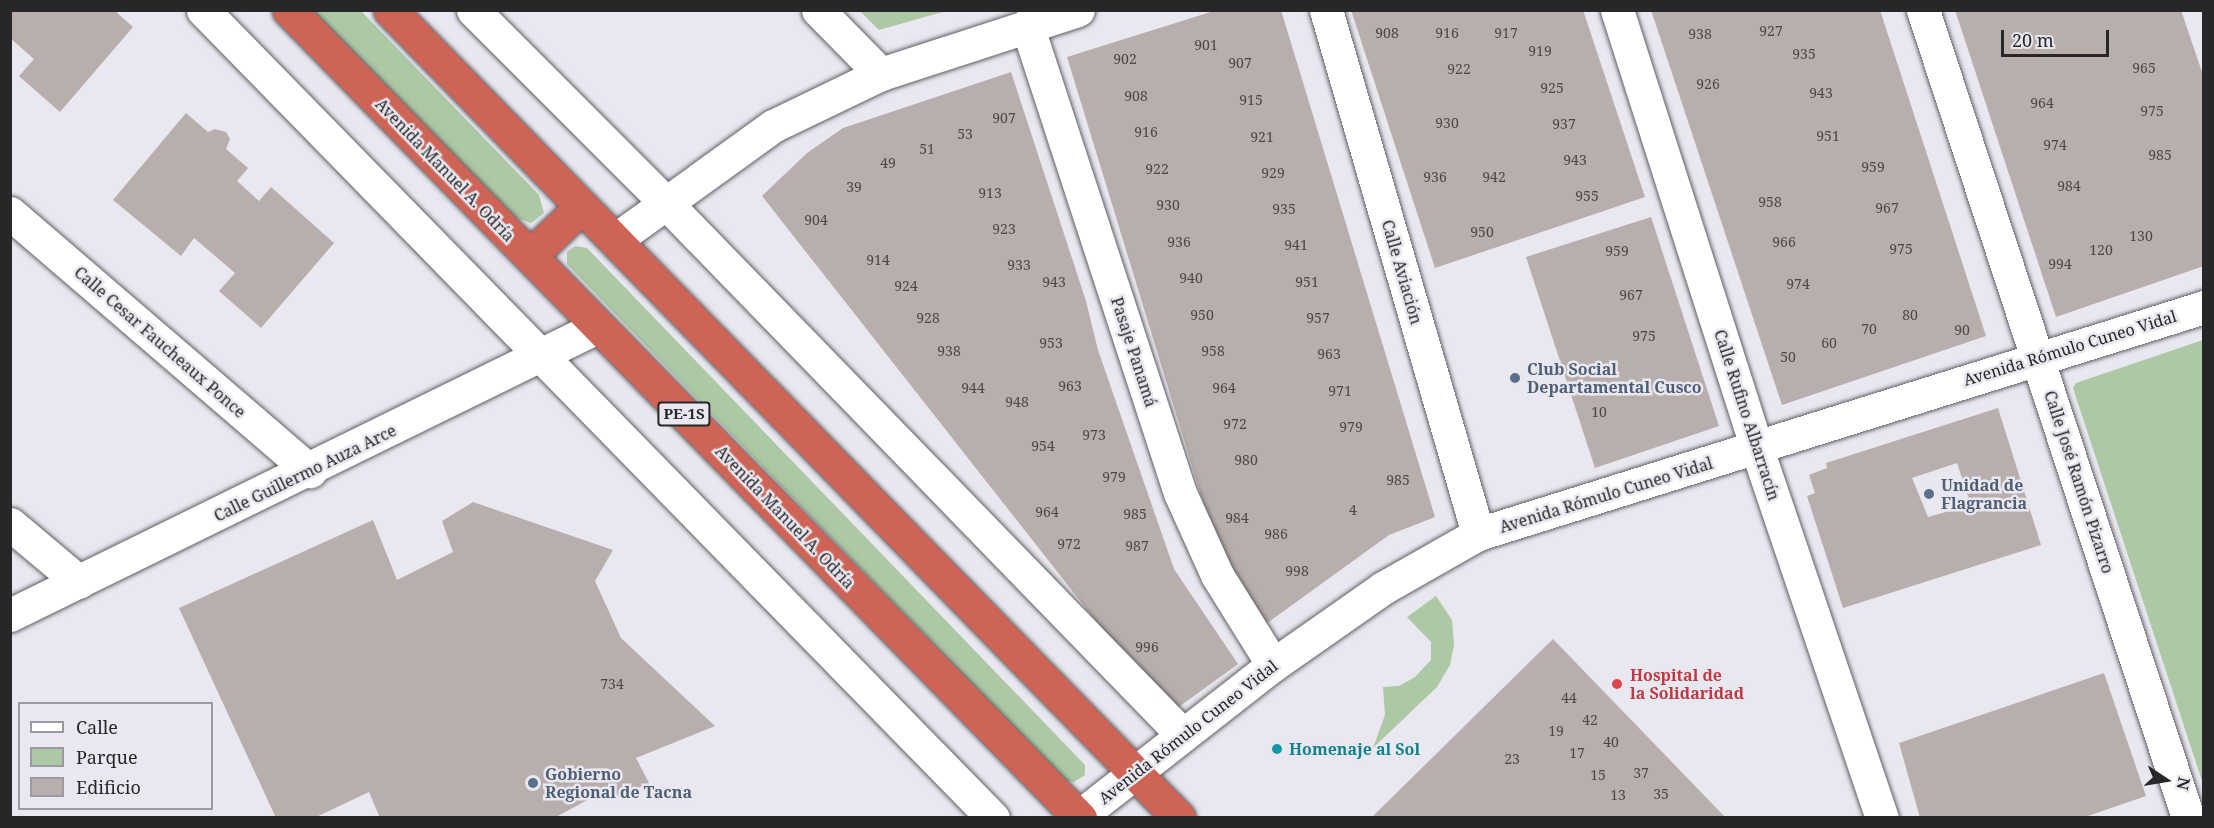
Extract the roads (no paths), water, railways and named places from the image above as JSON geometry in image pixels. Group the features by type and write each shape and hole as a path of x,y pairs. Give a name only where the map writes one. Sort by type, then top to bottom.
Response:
{"highway":[{"name":"Avenida Manuel A. Odría","path":"289,10 1079,817"},
{"path":"390,10 1179,818"},
{"path":"530,256 581,207"}],"street":[{"path":"203,10 993,818"},
{"path":"473,10 665,202 1182,734"},
{"path":"818,10 881,74"},
{"path":"615,240 773,126 881,74 1078,10"},
{"name":"Calle Aviación","path":"1326,10 1478,534"},
{"name":"Calle Rufino Albarracín","path":"1617,10 1756,449 1882,818"},
{"name":"Calle José Ramón Pizarro","path":"1923,10 2188,818"},
{"name":"Pasaje Panamá","path":"1027,25 1180,493 1217,575 1273,665"},
{"name":"Calle Cesar Faucheaux Ponce","path":"10,213 310,471"},
{"name":"Avenida Rómulo Cuneo Vidal","path":"1079,817 1182,734 1273,665 1383,588 1478,534 1756,449 2038,356 2204,307"},
{"name":"Calle Guillermo Auza Arce","path":"10,615 310,471 597,327"},
{"path":"10,524 79,582"}],"place":[{"name":"Club Social Departamental Cusco","path":"1515,378"},
{"name":"Unidad de Flagrancia","path":"1929,494"},
{"name":"Hospital de la Solidaridad","path":"1617,684"},
{"name":"Homenaje al Sol","path":"1277,749"},
{"name":"Gobierno Regional de Tacna","path":"533,783"}]}
